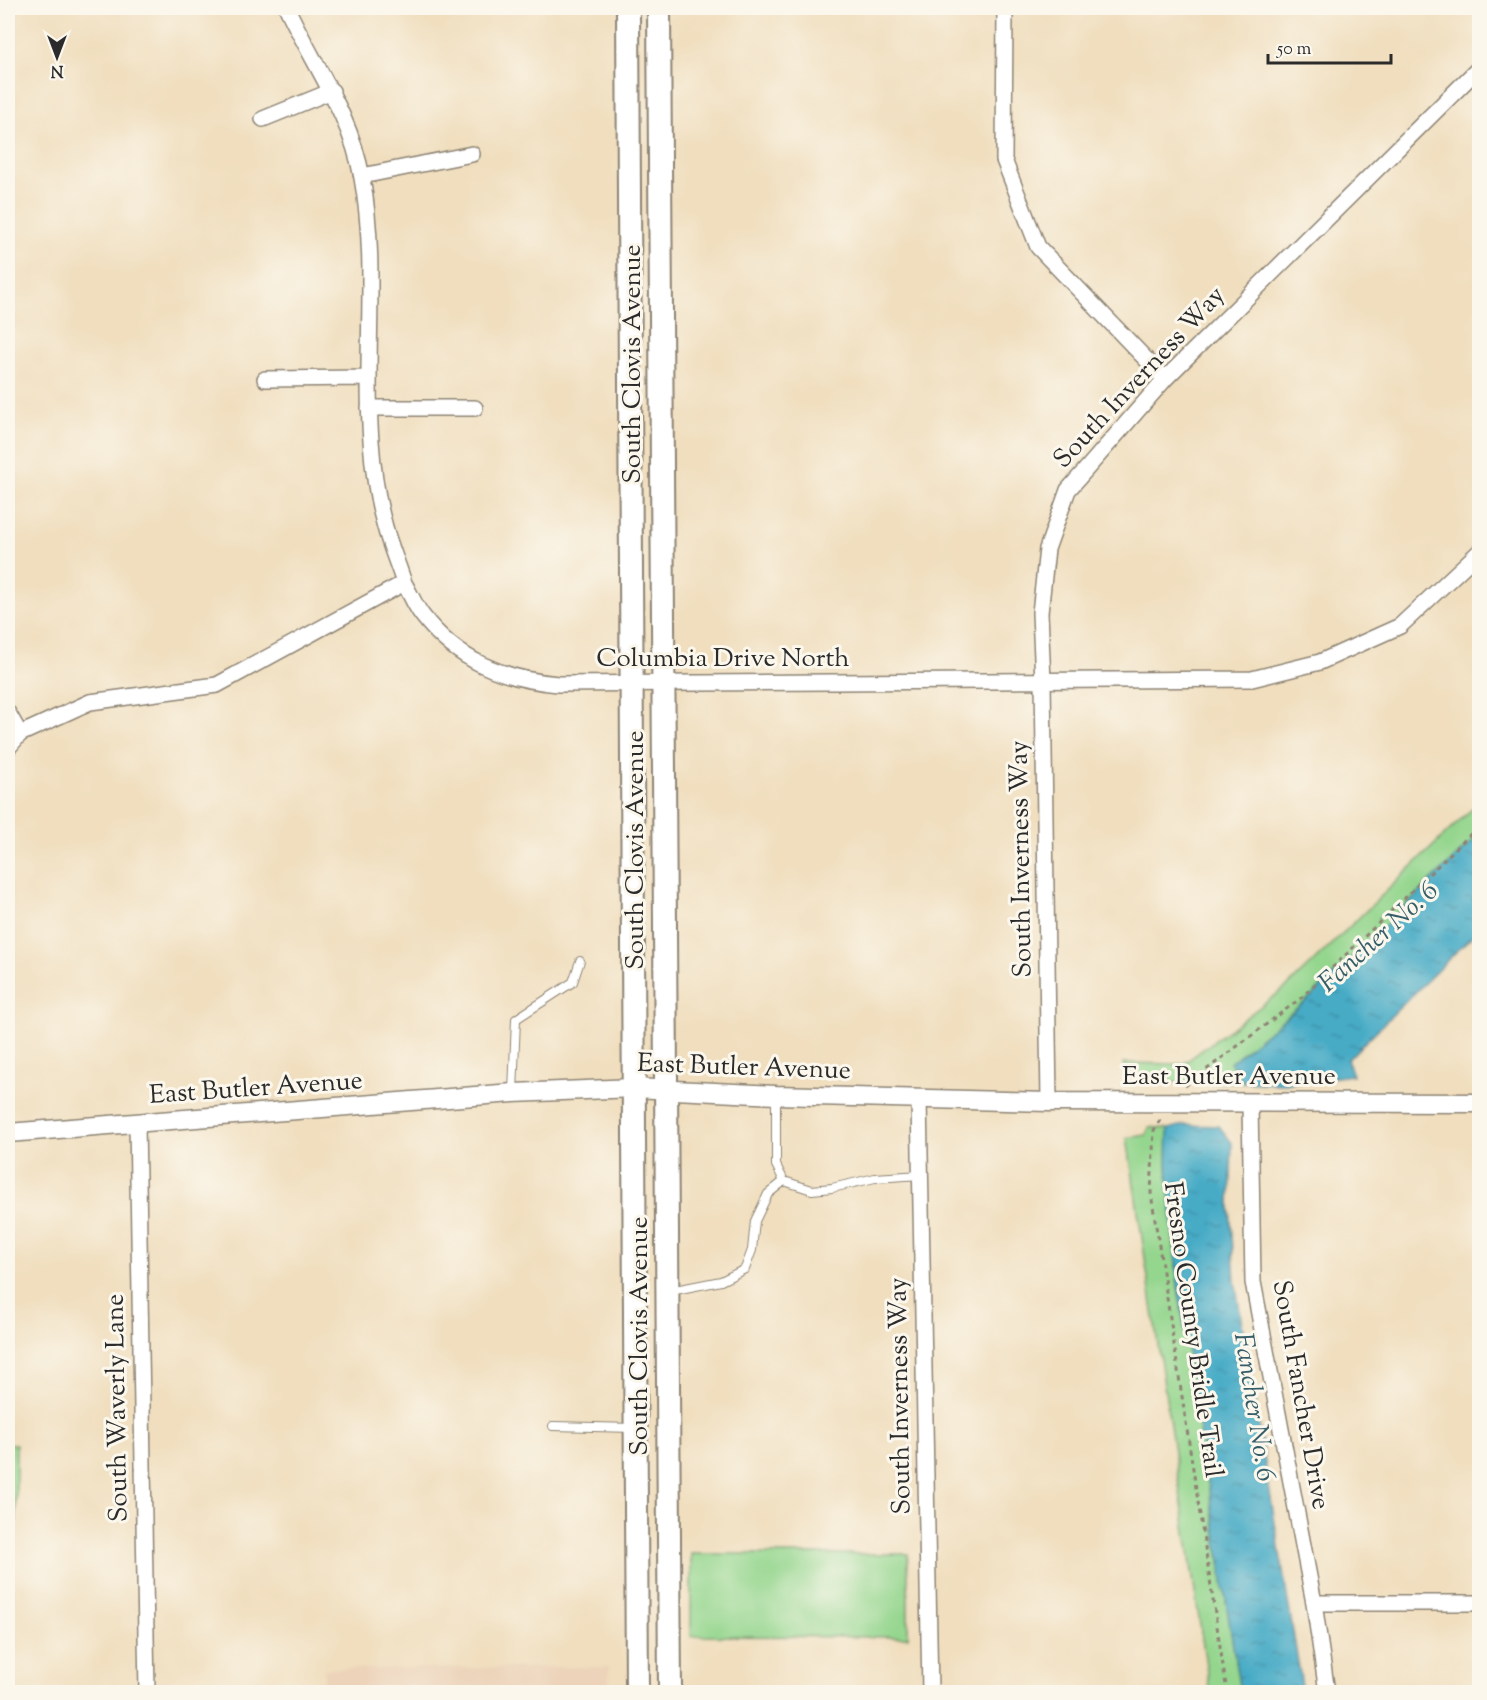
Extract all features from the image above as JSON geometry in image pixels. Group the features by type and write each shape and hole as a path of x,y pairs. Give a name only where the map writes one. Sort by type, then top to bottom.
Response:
{"main road":[{"name":"South Clovis Avenue","path":"628,8 637,1692"},
{"name":"South Clovis Avenue","path":"659,8 670,1692"}],"street":[{"path":"8,748 20,734 90,702 217,685 404,583 385,527 374,474 369,408 368,230 362,176 354,146 332,91 287,8"},
{"path":"1005,8 1004,160 1038,247 1165,379"},
{"name":"South Inverness Way","path":"1049,1102 1040,613 1047,549 1068,490 1165,379 1479,67"},
{"path":"263,119 332,91"},
{"path":"362,176 472,154"},
{"path":"265,379 369,378"},
{"path":"369,408 475,408"},
{"name":"Columbia Drive North","path":"404,583 422,614 446,640 471,659 500,673 528,681 558,684 632,684 1252,679 1320,662 1400,626 1479,551"},
{"path":"8,713 20,734"},
{"name":"East Butler Avenue","path":"8,1133 513,1093 634,1088 776,1095 1049,1102 1479,1103"},
{"name":"South Inverness Way","path":"919,1099 930,1692"},
{"name":"South Fancher Drive","path":"1250,1104 1253,1282 1314,1603 1327,1692"},
{"name":"South Waverly Lane","path":"137,1123 147,1692"},
{"path":"1314,1603 1479,1604"}],"lane":[{"path":"513,1093 516,1019 573,982 580,961"},
{"path":"776,1095 776,1166 783,1181 812,1190 875,1178 921,1174"},
{"path":"668,1292 721,1281 745,1269 752,1250 755,1221 768,1194 783,1181"},
{"path":"553,1426 636,1428"}],"path":[{"name":"Fresno County Bridle Trail","path":"1227,1692 1151,1194 1154,1130 1182,1088 1301,998 1479,825"}],"shaded area":[{"path":"609,1667 609,1692 324,1692 324,1669"}],"green space":[{"path":"1479,802 1479,835 1312,996 1230,1063 1244,1082 1148,1083 1132,1077 1123,1063 1183,1064 1288,986"},
{"path":"1149,1127 1168,1129 1167,1165 1178,1286 1240,1692 1210,1692 1127,1138 1146,1135"},
{"path":"8,1444 16,1444 16,1521 8,1521"},
{"path":"691,1554 908,1554 908,1637 691,1636"}],"water":[{"name":"Fancher No. 6","path":"1479,835 1479,929 1347,1060 1353,1075 1284,1084 1244,1082 1230,1063 1312,996"},
{"name":"Fancher No. 6","path":"1184,1125 1219,1126 1232,1143 1230,1206 1235,1281 1303,1692 1240,1692 1178,1286 1167,1165 1168,1129"}]}
